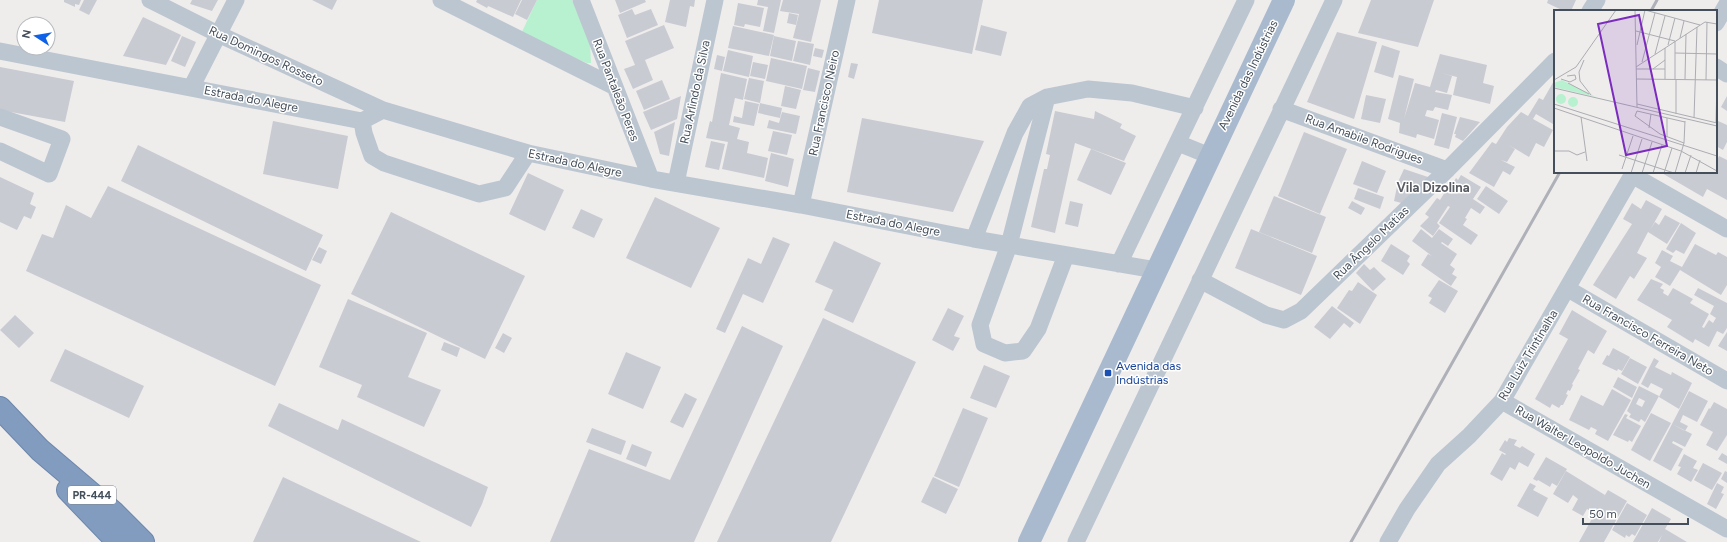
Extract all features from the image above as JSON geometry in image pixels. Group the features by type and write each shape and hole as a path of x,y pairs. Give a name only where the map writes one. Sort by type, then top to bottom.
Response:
{"highway":[{"name":"PR-444","path":"0,408 40,450 114,513 143,542"},
{"name":"PR-444","path":"40,450 65,486 118,542"}],"main road":[{"name":"Avenida das Indústrias","path":"1029,542 1284,0"}],"street":[{"name":"Rua Domingos Rosseto","path":"150,0 218,34 382,110"},
{"path":"191,88 236,0"},
{"path":"441,0 615,88"},
{"name":"Rua Pantaleão Peres","path":"581,0 651,179"},
{"name":"Rua Arlindo da Silva","path":"676,183 715,0"},
{"name":"Rua Francisco Neiro","path":"801,205 847,0"},
{"path":"1119,264 1246,0"},
{"path":"1076,542 1334,0"},
{"path":"1591,10 1597,0"},
{"path":"1717,21 1727,4"},
{"name":"Estrada do Alegre","path":"0,51 362,121"},
{"name":"Rua Ângelo Matias","path":"1200,280 1266,315 1284,320 1301,311 1447,170 1554,62"},
{"path":"1717,68 1727,74"},
{"path":"974,239 1015,133 1030,106 1047,96 1088,89 1132,93 1195,108"},
{"path":"1047,96 1010,245 980,325 984,344 1006,353 1023,351 1038,329 1066,255"},
{"name":"Rua Amabile Rodrigues","path":"1281,109 1447,170"},
{"path":"382,110 362,121 364,133 372,156 384,163 480,194 505,188 528,153"},
{"name":"Estrada do Alegre","path":"382,110 528,153 651,179 801,205 974,239 1156,270"},
{"path":"0,117 62,139 49,174 0,151"},
{"path":"1178,143 1210,156"},
{"path":"1633,174 1727,229"},
{"name":"Rua Luiz Trintinalha","path":"1388,542 1407,508 1438,464 1469,436 1502,401 1633,174"},
{"name":"Rua Francisco Ferreira Neto","path":"1568,289 1727,381"},
{"name":"Rua Walter Leopoldo Juchen","path":"1502,401 1727,529"}],"green space":[{"path":"537,0 572,0 590,43 591,63 587,63 520,36"}],"building":[{"path":"64,0 81,0 79,5 75,4 75,7 64,2"},
{"path":"84,0 97,0 89,15 79,10"},
{"path":"192,0 218,0 212,11 190,4"},
{"path":"312,0 337,0 332,10"},
{"path":"477,0 521,0 513,17 488,6 487,8 476,2"},
{"path":"522,0 537,0 527,20 515,14"},
{"path":"615,0 645,0 646,2 620,13"},
{"path":"670,0 695,0 694,7 690,6 686,27 665,22"},
{"path":"758,0 781,0 774,33 763,31 768,7 757,5"},
{"path":"783,0 821,0 811,42 793,38 799,14 780,11"},
{"path":"879,0 983,0 972,54 872,33"},
{"path":"1371,0 1434,0 1418,47 1358,33"},
{"path":"1548,0 1576,0 1571,10 1562,10 1547,3"},
{"path":"738,3 764,8 760,27 745,24 744,27 734,25"},
{"path":"632,9 635,15 651,9 658,25 627,38 618,15"},
{"path":"789,13 798,15 796,25 787,23"},
{"path":"143,17 181,35 166,65 123,56"},
{"path":"664,25 674,48 645,60 653,80 633,89 624,69 635,65 625,41"},
{"path":"981,25 1007,32 1001,56 975,50"},
{"path":"733,26 774,35 769,56 728,48"},
{"path":"1337,32 1377,42 1354,119 1307,102"},
{"path":"182,36 196,42 185,67 171,61"},
{"path":"774,36 796,41 792,61 770,56"},
{"path":"798,41 814,44 810,65 793,61"},
{"path":"1382,45 1400,51 1393,78 1374,72"},
{"path":"815,48 824,50 822,58 813,56"},
{"path":"728,50 753,56 749,77 723,71"},
{"path":"1440,54 1487,65 1483,83 1494,86 1490,104 1453,95 1457,77 1441,73 1452,76 1447,93 1436,90 1435,92 1452,95 1448,110 1435,107 1433,111 1427,110 1425,116 1439,120 1434,139 1417,134 1416,138 1399,133 1400,123 1388,119 1399,75 1414,79 1404,119 1415,83 1430,87"},
{"path":"717,55 725,57 722,71 714,69"},
{"path":"771,58 807,66 802,89 766,81"},
{"path":"753,62 768,65 765,79 750,76"},
{"path":"851,63 858,64 854,79 848,77"},
{"path":"0,67 74,81 65,122 0,110"},
{"path":"808,68 820,71 815,92 803,90"},
{"path":"721,73 747,79 743,100 735,98 729,125 740,128 737,139 749,142 747,153 768,158 764,178 722,169 728,142 706,138 710,121 712,122"},
{"path":"749,78 764,81 760,103 744,99"},
{"path":"662,80 670,99 644,110 636,91"},
{"path":"1554,81 1553,124 1536,114 1533,119 1553,130 1544,147 1536,143 1529,157 1509,145 1515,149 1507,162 1501,160 1515,167 1510,175 1503,171 1494,187 1469,173 1492,142 1496,144 1507,127 1521,112 1528,116 1539,98 1543,100"},
{"path":"785,86 801,90 796,109 781,106"},
{"path":"1366,95 1386,99 1380,123 1361,119"},
{"path":"681,96 677,119 651,130 643,112"},
{"path":"1727,96 1727,111 1721,107"},
{"path":"745,101 759,104 754,126 733,122 734,116 742,118"},
{"path":"760,103 782,108 780,118 758,113"},
{"path":"1055,111 1094,119 1095,111 1122,124 1120,128 1136,136 1124,161 1075,143 1055,233 1031,227 1044,169 1047,169 1050,155 1046,154"},
{"path":"782,112 800,116 796,134 767,128 769,120 779,123"},
{"path":"1442,113 1457,117 1449,149 1434,145"},
{"path":"1460,117 1480,122 1463,141 1455,137 1456,134 1454,134"},
{"path":"862,118 984,141 953,212 847,192"},
{"path":"1717,120 1727,125 1727,142 1723,150 1717,147"},
{"path":"273,121 348,136 338,189 263,174"},
{"path":"675,122 669,156 660,154 654,132"},
{"path":"773,131 792,135 787,155 768,151"},
{"path":"1304,132 1347,149 1320,214 1278,196"},
{"path":"711,141 725,144 719,170 705,167"},
{"path":"138,145 323,235 306,271 121,181"},
{"path":"1091,149 1126,163 1111,195 1077,180"},
{"path":"771,153 794,159 788,187 765,181"},
{"path":"1719,156 1727,160 1727,200 1707,189 1703,197 1662,173 1717,173 1717,160"},
{"path":"1362,161 1386,171 1377,193 1353,184"},
{"path":"1404,169 1431,178 1405,204 1394,201 1398,182"},
{"path":"528,173 564,190 545,231 509,214"},
{"path":"1461,175 1481,187 1473,199 1485,207 1480,214 1471,208 1465,218 1467,219 1463,225 1478,235 1471,245 1439,223 1450,207 1448,206 1437,223 1440,226 1433,236 1420,226 1429,217 1425,214 1437,198 1440,200 1450,184 1452,185 1456,178 1458,180"},
{"path":"0,177 34,193 30,204 36,207 31,219 24,216 17,230 0,222"},
{"path":"108,186 321,285 275,386 26,271 42,234 53,238 66,205 91,218"},
{"path":"1486,186 1508,201 1499,214 1477,199"},
{"path":"1358,188 1384,197 1380,209 1354,199"},
{"path":"1274,196 1326,217 1312,253 1259,232"},
{"path":"655,197 720,228 691,288 626,258"},
{"path":"1646,200 1662,209 1650,230 1655,222 1659,225 1665,215 1680,223 1667,244 1648,232 1637,253 1647,258 1634,279 1630,276 1616,299 1593,285 1632,224 1623,219 1632,203 1641,209"},
{"path":"1070,201 1083,204 1078,227 1065,224"},
{"path":"1352,201 1365,208 1361,215 1348,208"},
{"path":"581,209 603,219 594,238 572,228"},
{"path":"391,212 525,276 485,359 351,294"},
{"path":"1681,223 1696,233 1684,254 1676,250 1673,253 1666,249"},
{"path":"1251,229 1317,256 1301,295 1235,268"},
{"path":"1421,229 1432,238 1439,229 1453,239 1448,246 1442,242 1441,243 1457,254 1450,265 1455,269 1452,274 1457,277 1451,286 1421,265 1428,254 1432,256 1412,241"},
{"path":"773,237 790,244 763,303 743,294 725,333 716,329 748,258 761,264"},
{"path":"834,241 881,263 853,323 824,310 833,290 815,282"},
{"path":"1391,244 1410,256 1407,261 1410,264 1403,275 1381,261"},
{"path":"1695,244 1716,255 1718,252 1727,257 1727,285 1721,295 1680,270 1670,286 1655,277 1661,267 1655,263 1662,250 1673,256 1670,261 1682,267"},
{"path":"319,247 327,251 321,264 312,260"},
{"path":"1364,264 1370,270 1374,267 1386,279 1373,291 1356,273"},
{"path":"1651,279 1663,284 1660,288 1664,290 1663,293 1668,296 1673,288 1693,299 1690,303 1709,314 1702,327 1704,328 1709,320 1713,323 1716,318 1710,314 1714,306 1694,295 1698,288 1727,303 1727,328 1723,334 1717,331 1709,347 1695,339 1693,343 1667,327 1672,320 1637,300"},
{"path":"1439,280 1458,291 1445,313 1429,303 1432,298 1428,296"},
{"path":"1358,282 1377,295 1360,324 1337,308 1349,290 1352,291"},
{"path":"348,299 427,333 408,377 441,390 424,427 357,397 362,385 319,367"},
{"path":"1332,306 1354,323 1350,328 1344,323 1330,339 1314,327"},
{"path":"948,308 964,316 954,336 960,338 953,351 932,340"},
{"path":"1572,310 1607,331 1594,354 1588,350 1578,369 1580,370 1572,384 1573,385 1570,391 1568,390 1566,394 1568,395 1563,405 1559,408 1552,404 1550,408 1535,399 1568,339 1559,334"},
{"path":"15,315 34,333 19,348 0,330"},
{"path":"823,318 916,362 831,542 717,542"},
{"path":"742,326 783,346 694,542 550,542 589,449 670,480"},
{"path":"1727,332 1727,351 1718,346"},
{"path":"503,333 512,338 504,353 495,348"},
{"path":"444,342 460,348 457,357 441,350"},
{"path":"1613,348 1630,357 1622,371 1618,369 1617,371 1602,364 1607,355 1609,356"},
{"path":"65,349 144,386 129,418 50,381"},
{"path":"626,352 661,367 643,409 608,394"},
{"path":"1630,358 1647,367 1638,384 1621,374"},
{"path":"1654,358 1659,361 1655,367 1671,375 1672,372 1692,383 1679,409 1659,397 1663,389 1651,383 1648,388 1641,384"},
{"path":"984,365 1010,376 996,408 970,398"},
{"path":"1618,377 1637,387 1632,398 1613,387"},
{"path":"1639,386 1659,396 1645,422 1641,419 1639,422 1629,417 1631,414 1627,411","holes":["1639,398 1645,401 1642,407 1636,404"]},
{"path":"1612,389 1631,400 1608,441 1595,434 1597,430 1591,427 1589,430 1569,420 1581,395 1603,406"},
{"path":"1689,391 1708,401 1697,422 1683,415 1680,422 1688,426 1685,431 1672,424"},
{"path":"685,393 697,399 683,428 670,422"},
{"path":"1714,402 1727,409 1727,435 1717,451 1706,445 1713,432 1700,425"},
{"path":"279,403 338,430 342,419 488,487 471,527 268,426"},
{"path":"963,408 988,418 959,487 934,476"},
{"path":"1651,413 1671,423 1650,461 1631,450"},
{"path":"1625,414 1628,415 1626,418 1641,426 1632,442 1629,440 1628,442 1613,435"},
{"path":"1672,424 1692,434 1685,447 1673,441 1672,443 1683,449 1671,471 1653,461"},
{"path":"592,428 626,441 621,455 586,442"},
{"path":"1509,438 1517,440 1514,445 1520,448 1522,446 1535,454 1528,467 1519,462 1515,470 1510,467 1502,481 1490,474 1502,453 1505,455 1506,454 1499,450 1505,440 1507,442"},
{"path":"632,444 652,452 646,467 626,459"},
{"path":"1722,453 1727,456 1727,464 1718,459"},
{"path":"1684,454 1697,461 1693,468 1698,470 1691,482 1677,474 1681,467 1678,466"},
{"path":"1546,457 1567,469 1557,486 1552,483 1550,487 1538,480 1533,479"},
{"path":"1703,463 1722,473 1712,490 1694,480"},
{"path":"1566,471 1605,495 1608,490 1627,501 1604,542 1579,542 1595,513 1587,509 1583,516 1572,510 1578,499 1573,495 1568,503 1553,494"},
{"path":"1725,471 1727,472 1727,483 1721,479"},
{"path":"283,477 421,542 253,542"},
{"path":"933,477 958,489 946,514 921,502"},
{"path":"1530,483 1536,486 1533,490 1548,498 1538,517 1517,506"},
{"path":"1717,483 1724,487 1721,493 1724,494 1716,509 1707,504"},
{"path":"1627,503 1647,515 1635,536 1632,534 1629,537 1626,535 1625,538 1612,530"},
{"path":"1652,508 1671,519 1665,529 1687,542 1659,542 1662,535 1658,542 1633,542"}],"railway":[{"path":"1652,10 1657,0"},
{"path":"1351,542 1559,173"}],"place":[{"name":"Avenida das Indústrias","path":"1108,373"}],"district":[{"name":"Vila Dizolina","path":"1433,187"}]}
